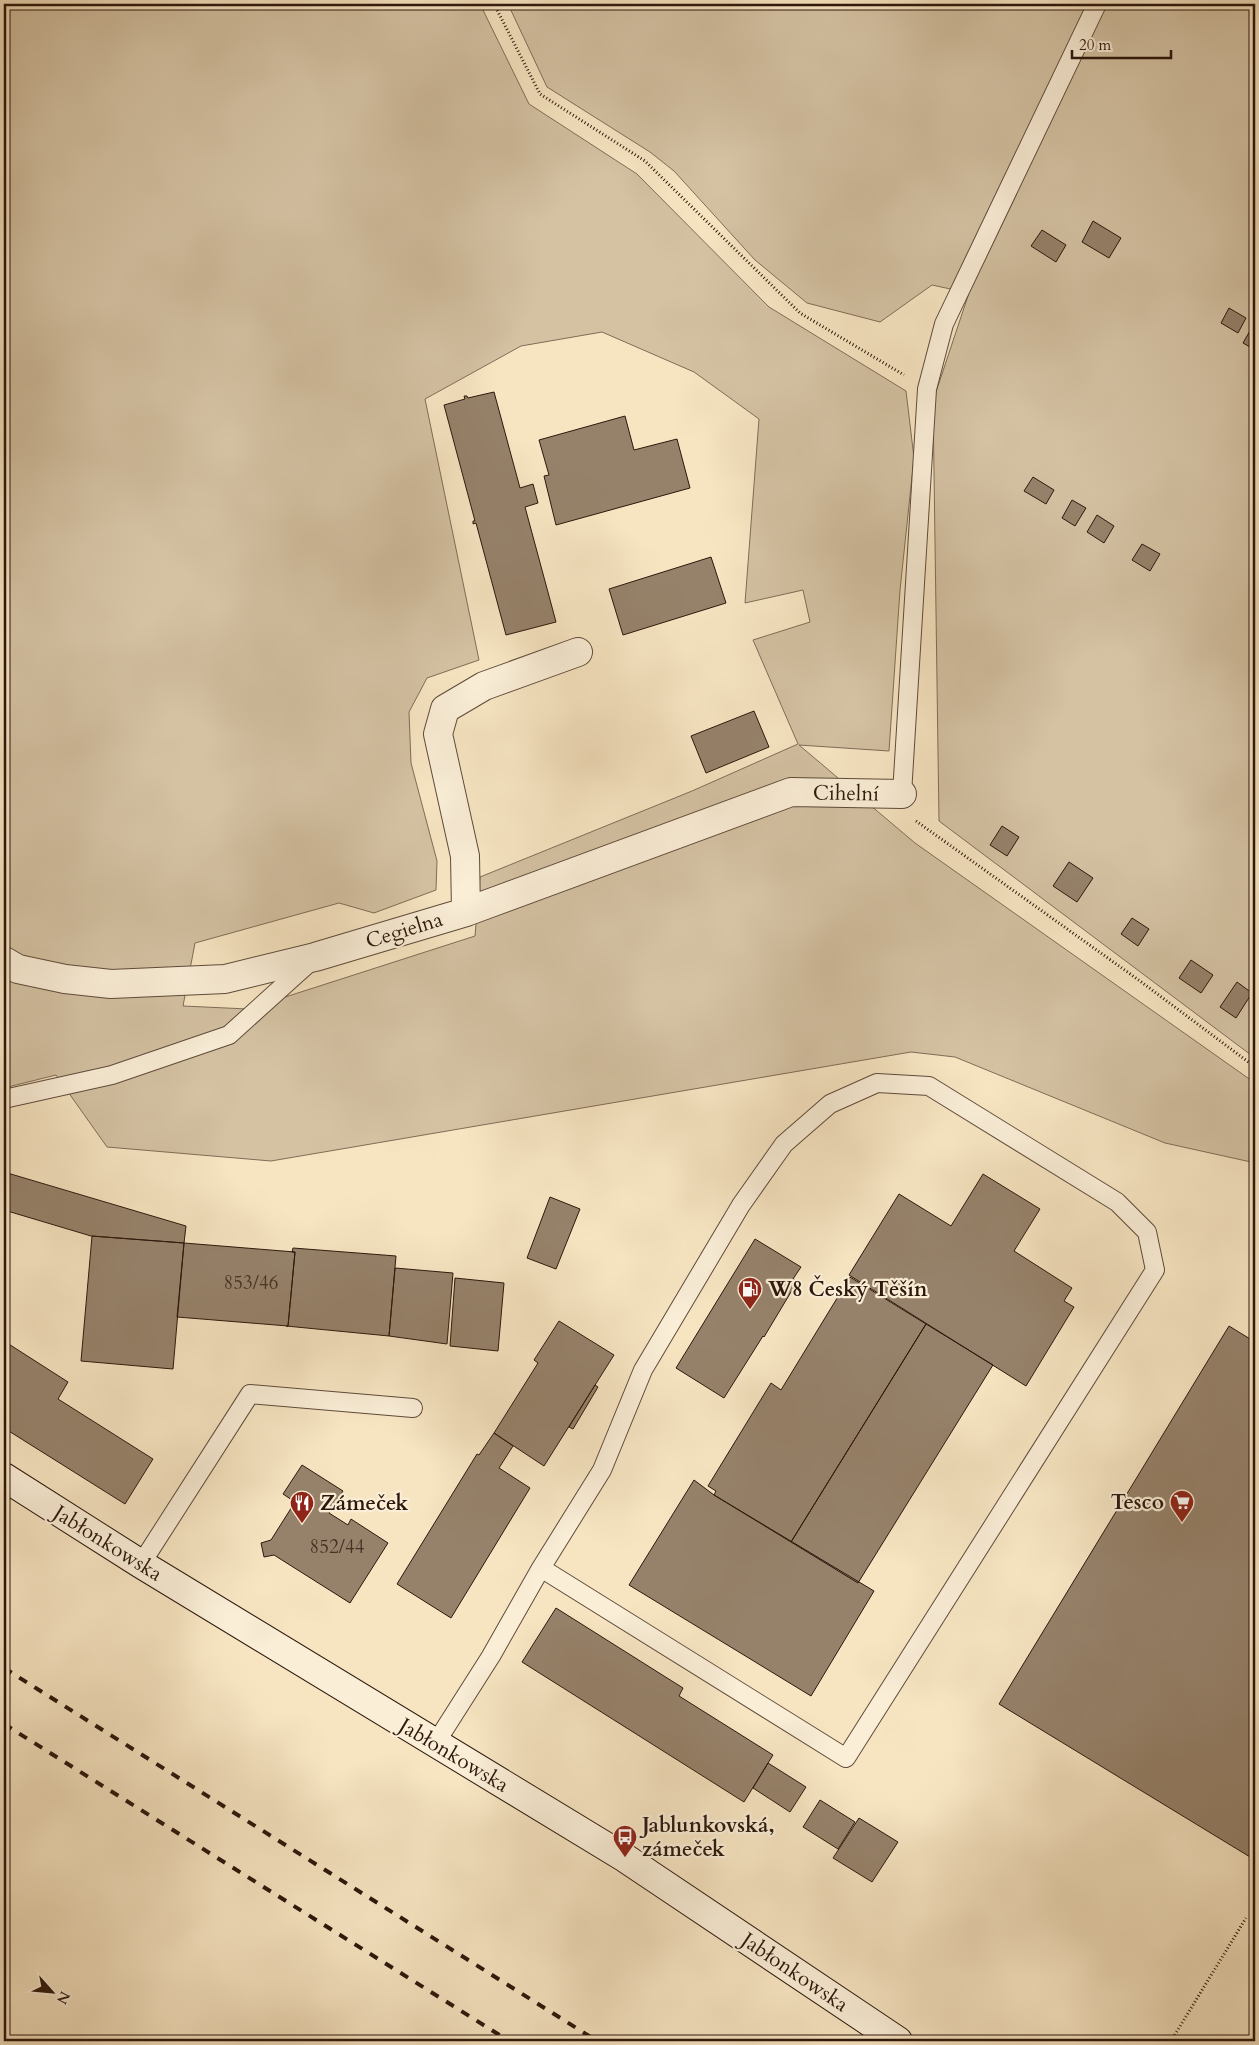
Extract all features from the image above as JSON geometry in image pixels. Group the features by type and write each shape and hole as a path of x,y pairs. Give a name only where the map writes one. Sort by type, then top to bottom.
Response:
{"street":[{"path":"466,912 465,856 438,734 445,709 484,686 578,652"},
{"name":"Cihelní","path":"791,792 902,794"},
{"name":"Cegielna","path":"4,961 18,969 65,979 111,984 225,979 315,957 466,912 791,792"},
{"name":"Jabłonkowska","path":"4,1477 141,1564 624,1858 898,2041"}],"lane":[{"path":"902,794 927,389 944,324 1097,4"},
{"path":"4,1099 112,1075 229,1035 315,957"},
{"path":"434,1744 491,1656 542,1568 602,1470 643,1370 741,1205 784,1144 830,1104 876,1083 929,1086 1118,1202 1147,1232 1155,1270 846,1758 542,1568"},
{"path":"141,1564 250,1394 413,1408"}],"path":[{"path":"494,4 540,94 645,161 800,313 927,389"},
{"path":"902,794 917,823 1140,980 1255,1067"},
{"path":"1171,2041 1246,1918"}],"shaded area":[{"path":"4,4 480,4 529,104 637,174 769,307 906,391 914,458 900,590 889,751 799,745 915,843 1255,1083 1255,1165 1251,1162 1165,1143 955,1057 911,1052 271,1161 107,1147 56,1075 4,1088","holes":["602,332 694,372 759,419 745,603 803,590 810,622 753,640 798,744 692,791 480,877 475,936 248,1009 183,1006 195,943 339,903 374,913 436,890 437,861 411,763 409,712 427,678 479,660 425,399 521,346"]},
{"path":"508,4 1255,4 1255,1058 939,821 933,401 969,293 932,285 880,322 807,303 755,260 674,171 650,152 547,87"}],"building":[{"path":"1093,221 1121,238 1109,258 1082,242"},
{"path":"1042,230 1066,245 1056,262 1031,246"},
{"path":"1229,308 1246,318 1238,333 1221,323"},
{"path":"1255,322 1255,350 1243,343"},
{"path":"494,392 520,488 533,484 538,503 525,507 556,622 506,635 476,523 473,524 473,521 475,521 444,405 465,399 464,396 468,398"},
{"path":"625,416 634,450 677,439 690,488 556,525 544,476 549,475 539,440"},
{"path":"1033,477 1054,490 1046,504 1024,491"},
{"path":"1072,500 1086,508 1075,526 1062,518"},
{"path":"1097,515 1114,526 1104,543 1087,532"},
{"path":"1142,544 1160,554 1150,571 1132,560"},
{"path":"711,557 726,603 623,635 609,589"},
{"path":"754,711 769,747 706,773 691,736"},
{"path":"1002,826 1019,837 1007,856 990,845"},
{"path":"1069,862 1093,878 1077,902 1053,886"},
{"path":"1132,918 1149,929 1138,946 1121,934"},
{"path":"1191,960 1213,975 1201,993 1179,978"},
{"path":"1237,982 1252,993 1236,1018 1220,1007"},
{"path":"4,1172 186,1226 184,1243 91,1236 4,1210"},
{"path":"983,1174 1040,1209 1014,1251 1072,1288 1064,1301 1074,1307 1026,1386 849,1275 899,1194 951,1226"},
{"path":"550,1197 580,1209 556,1269 527,1258"},
{"path":"92,1236 184,1243 173,1369 81,1361"},
{"path":"755,1239 801,1267 793,1279 797,1282 724,1398 676,1368"},
{"path":"184,1243 295,1252 288,1326 177,1317"},
{"path":"293,1248 396,1256 389,1336 286,1326 288,1326 295,1252 292,1252"},
{"path":"395,1268 453,1273 447,1344 389,1336"},
{"path":"850,1277 926,1324 791,1542 714,1495 716,1491 708,1486 771,1383 781,1390"},
{"path":"455,1278 504,1283 498,1351 450,1346"},
{"path":"559,1321 614,1355 544,1466 494,1433 538,1363 534,1360"},
{"path":"926,1324 993,1365 858,1583 791,1542"},
{"name":"Tesco","path":"1229,1326 1255,1342 1255,1860 999,1704"},
{"path":"4,1341 68,1382 58,1399 153,1459 125,1504 4,1428"},
{"path":"595,1385 598,1387 573,1429 569,1427"},
{"path":"494,1433 513,1446 499,1468 530,1488 451,1618 397,1584 477,1454 479,1455"},
{"path":"302,1465 343,1491 329,1513 348,1525 351,1519 388,1543 350,1603 274,1555 264,1557 261,1543 271,1540 295,1502 283,1494"},
{"path":"694,1480 714,1495 874,1591 811,1696 629,1585"},
{"path":"556,1608 683,1688 679,1696 773,1755 744,1802 522,1662"},
{"path":"768,1763 806,1787 790,1812 753,1788"},
{"path":"820,1800 855,1822 838,1849 803,1827"},
{"path":"859,1818 898,1842 872,1882 833,1858"}],"railway":[{"path":"4,1668 597,2041"},
{"path":"4,1724 509,2041"}],"place":[{"name":"W8 Český Těšín","path":"750,1310"},
{"name":"Tesco","path":"1182,1523"},
{"name":"Zámeček","path":"302,1524"},
{"name":"Jablunkovská, zámeček","path":"625,1858"}]}
